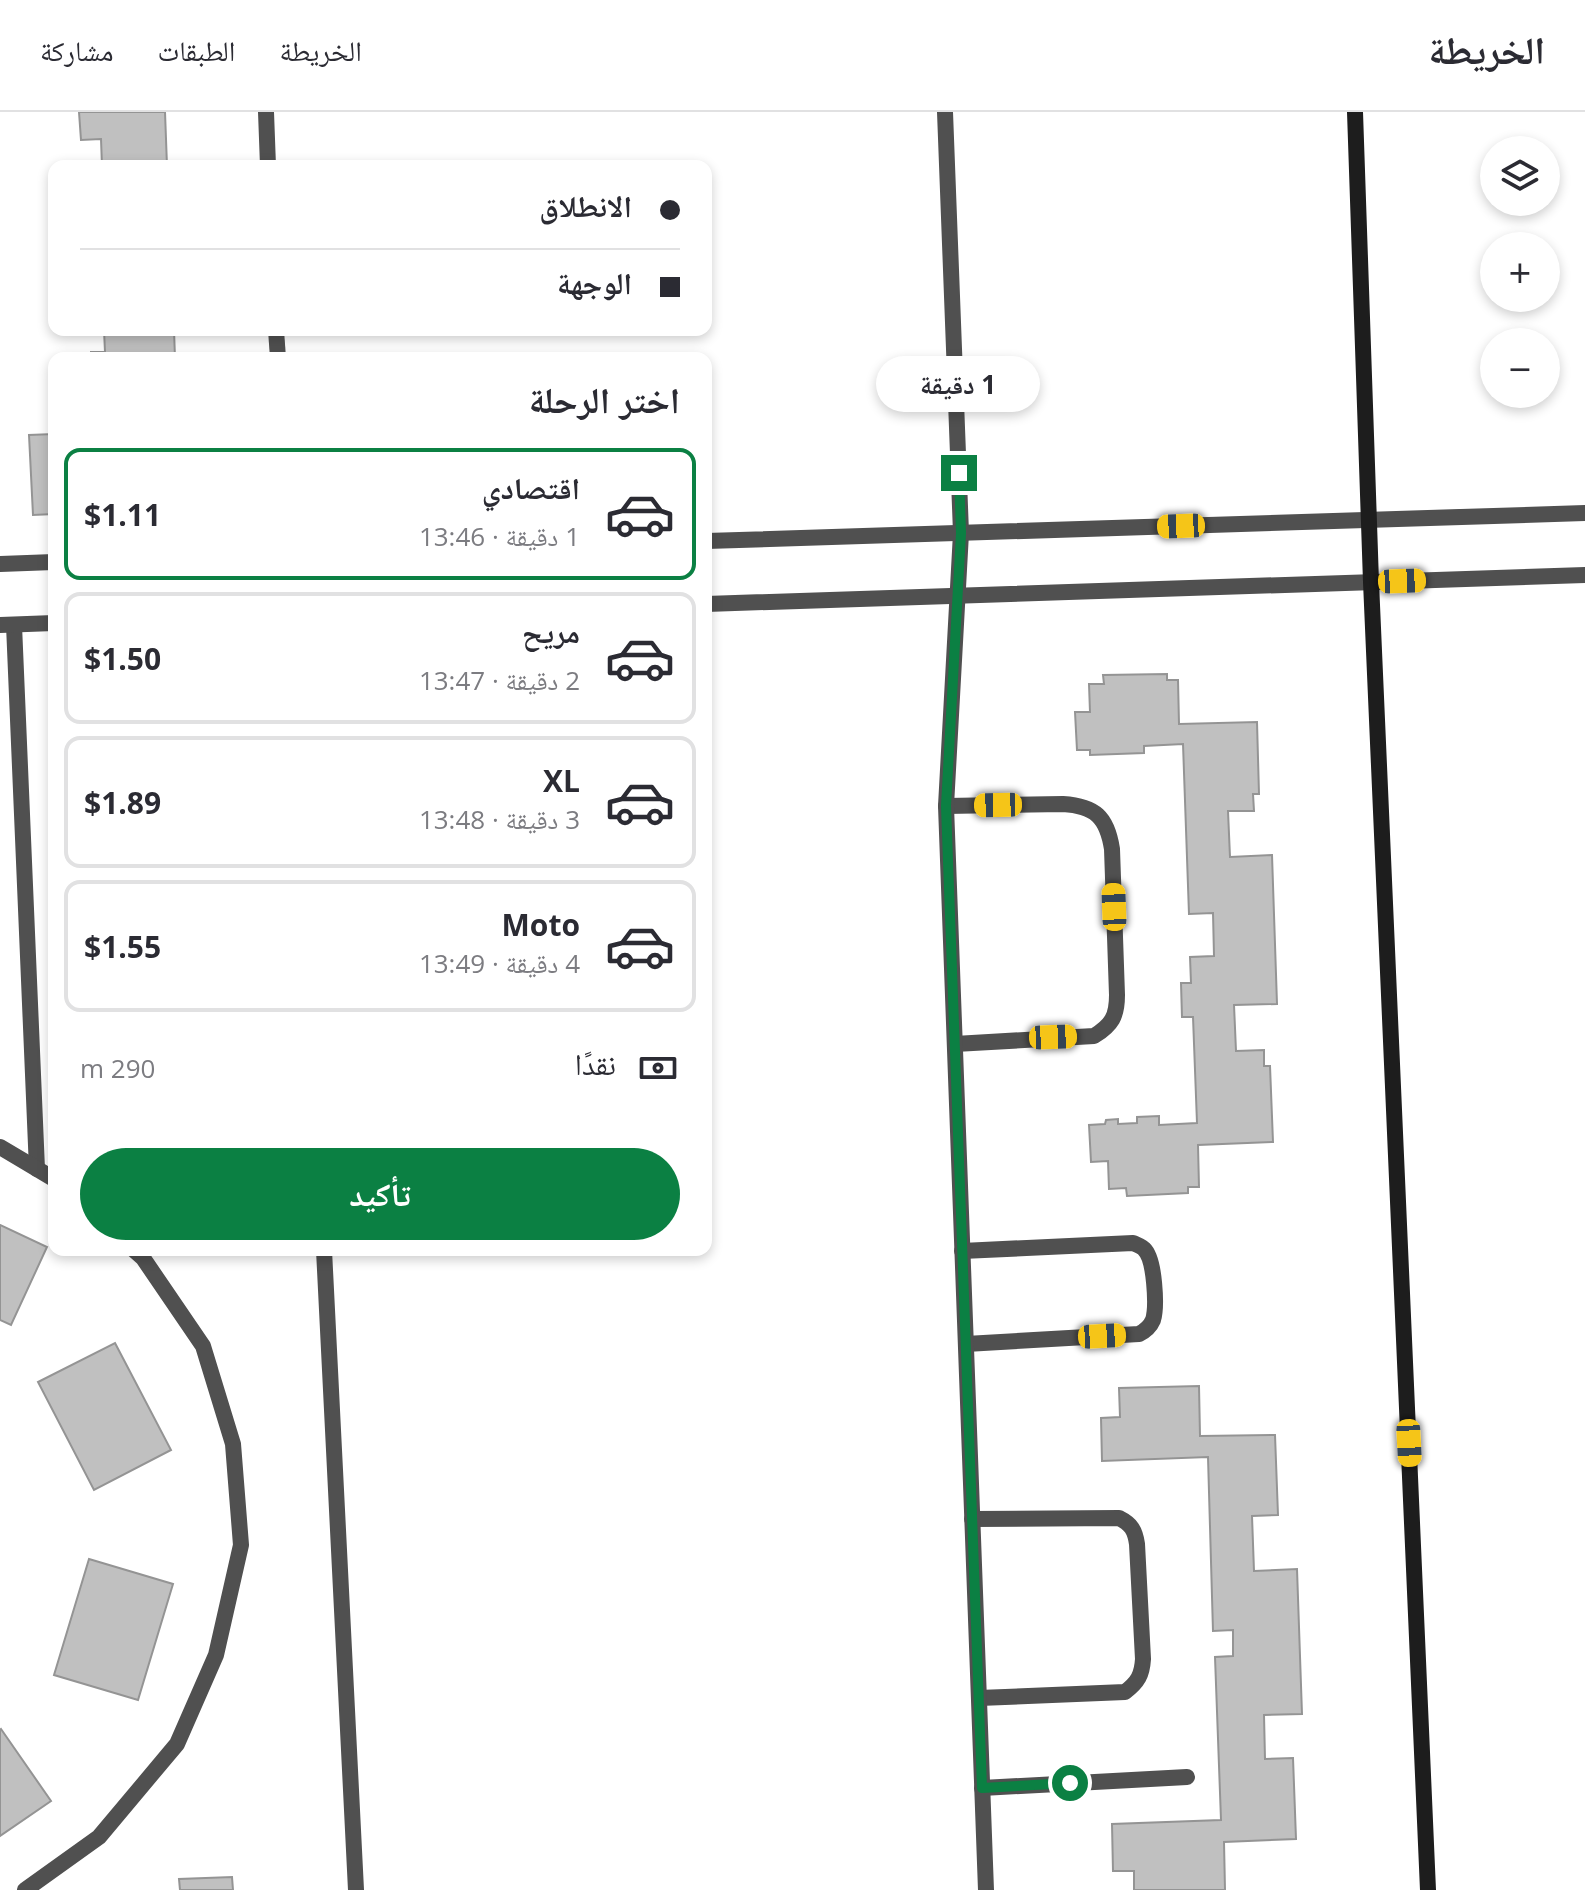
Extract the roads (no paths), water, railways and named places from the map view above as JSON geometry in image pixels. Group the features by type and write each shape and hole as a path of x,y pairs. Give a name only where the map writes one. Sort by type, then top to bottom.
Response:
{"main road":[{"path":"1355,112 1371,582 1428,1890"}],"street":[{"path":"266,112 268,160"},
{"path":"945,112 961,533 946,806 986,1890"},
{"path":"712,541 1585,513"},
{"path":"0,564 48,562"},
{"path":"712,604 1585,575"},
{"path":"37,1169 7,625 48,623"},
{"path":"946,806 1082,805 1098,814 1109,830 1112,849 1117,1012 1109,1027 1094,1036 955,1044"},
{"path":"0,1147 48,1175"},
{"path":"962,1251 1133,1243 1144,1248 1151,1258 1153,1270 1153,1319 1148,1329 1139,1334 966,1344"},
{"path":"25,1890 99,1837 177,1744 216,1655 241,1545 233,1444 203,1346 141,1256"},
{"path":"324,1256 356,1890"},
{"path":"972,1519 1119,1518 1129,1523 1137,1544 1143,1659 1142,1672 1136,1684 1125,1692 979,1698"},
{"path":"982,1788 1187,1777"}]}
